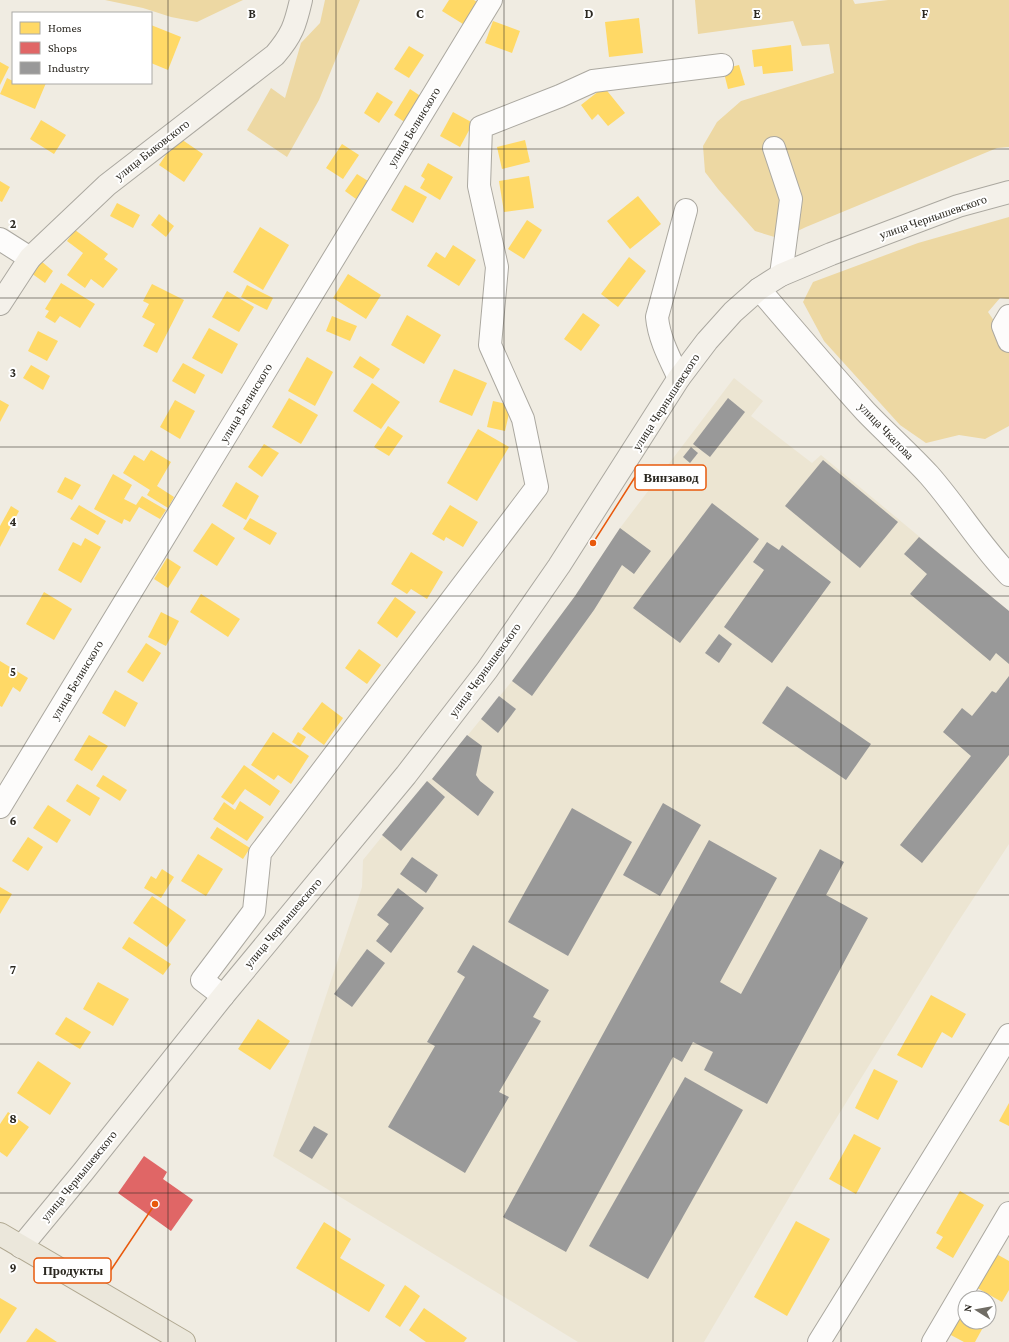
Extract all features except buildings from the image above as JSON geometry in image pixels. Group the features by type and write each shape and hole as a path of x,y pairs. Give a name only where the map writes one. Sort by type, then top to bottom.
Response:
{"main road":[{"name":"улица Быковского","path":"0,304 30,258 107,185 275,55 287,41 296,24 301,0"},
{"name":"улица Чернышевского","path":"21,1247 83,1172 223,996 401,781 487,670 559,566 679,378 707,341 733,312 759,289 781,275 831,254 958,206 1009,192"},
{"path":"0,1234 173,1339"}],"street":[{"name":"улица Белинского","path":"0,807 491,0"},
{"path":"223,996 202,980 254,911 260,853 537,487 523,419 490,345 497,267 479,186 481,127 560,96 592,81 722,65"},
{"path":"774,148 791,199 781,275"},
{"path":"679,378 662,340 658,328 657,317 686,210"},
{"path":"0,239 30,258"},
{"name":"улица Чкалова","path":"759,289 865,411 928,474 949,498 972,532 993,559 1009,575"},
{"path":"1009,316 1003,326 1009,341"},
{"path":"820,1342 1009,1035"},
{"path":"933,1342 1009,1213"}],"shaded area":[{"path":"105,0 243,0 197,22"},
{"path":"325,0 360,0 319,100 287,157 247,130 271,88 285,98 301,43 320,23"},
{"path":"695,0 853,0 855,4 888,0 1009,0 1009,147 997,148 806,227 781,239 755,231 705,172 703,146 717,122 741,101 834,73 829,44 802,46 793,21 698,34"},
{"path":"1009,217 1009,299 1000,298 988,312 1009,343 1009,426 985,439 959,435 926,443 900,425 824,341 803,302 813,282 918,243"},
{"path":"734,378 763,401 751,416 812,463 821,455 1009,611 1009,844 952,931 826,1135 704,1342 578,1342 273,1156 362,887 363,860 427,781 432,779 512,681 575,596 620,528"}],"place":[{"name":"Винзавод","path":"593,543"},
{"name":"Продукты","path":"155,1204"}]}
